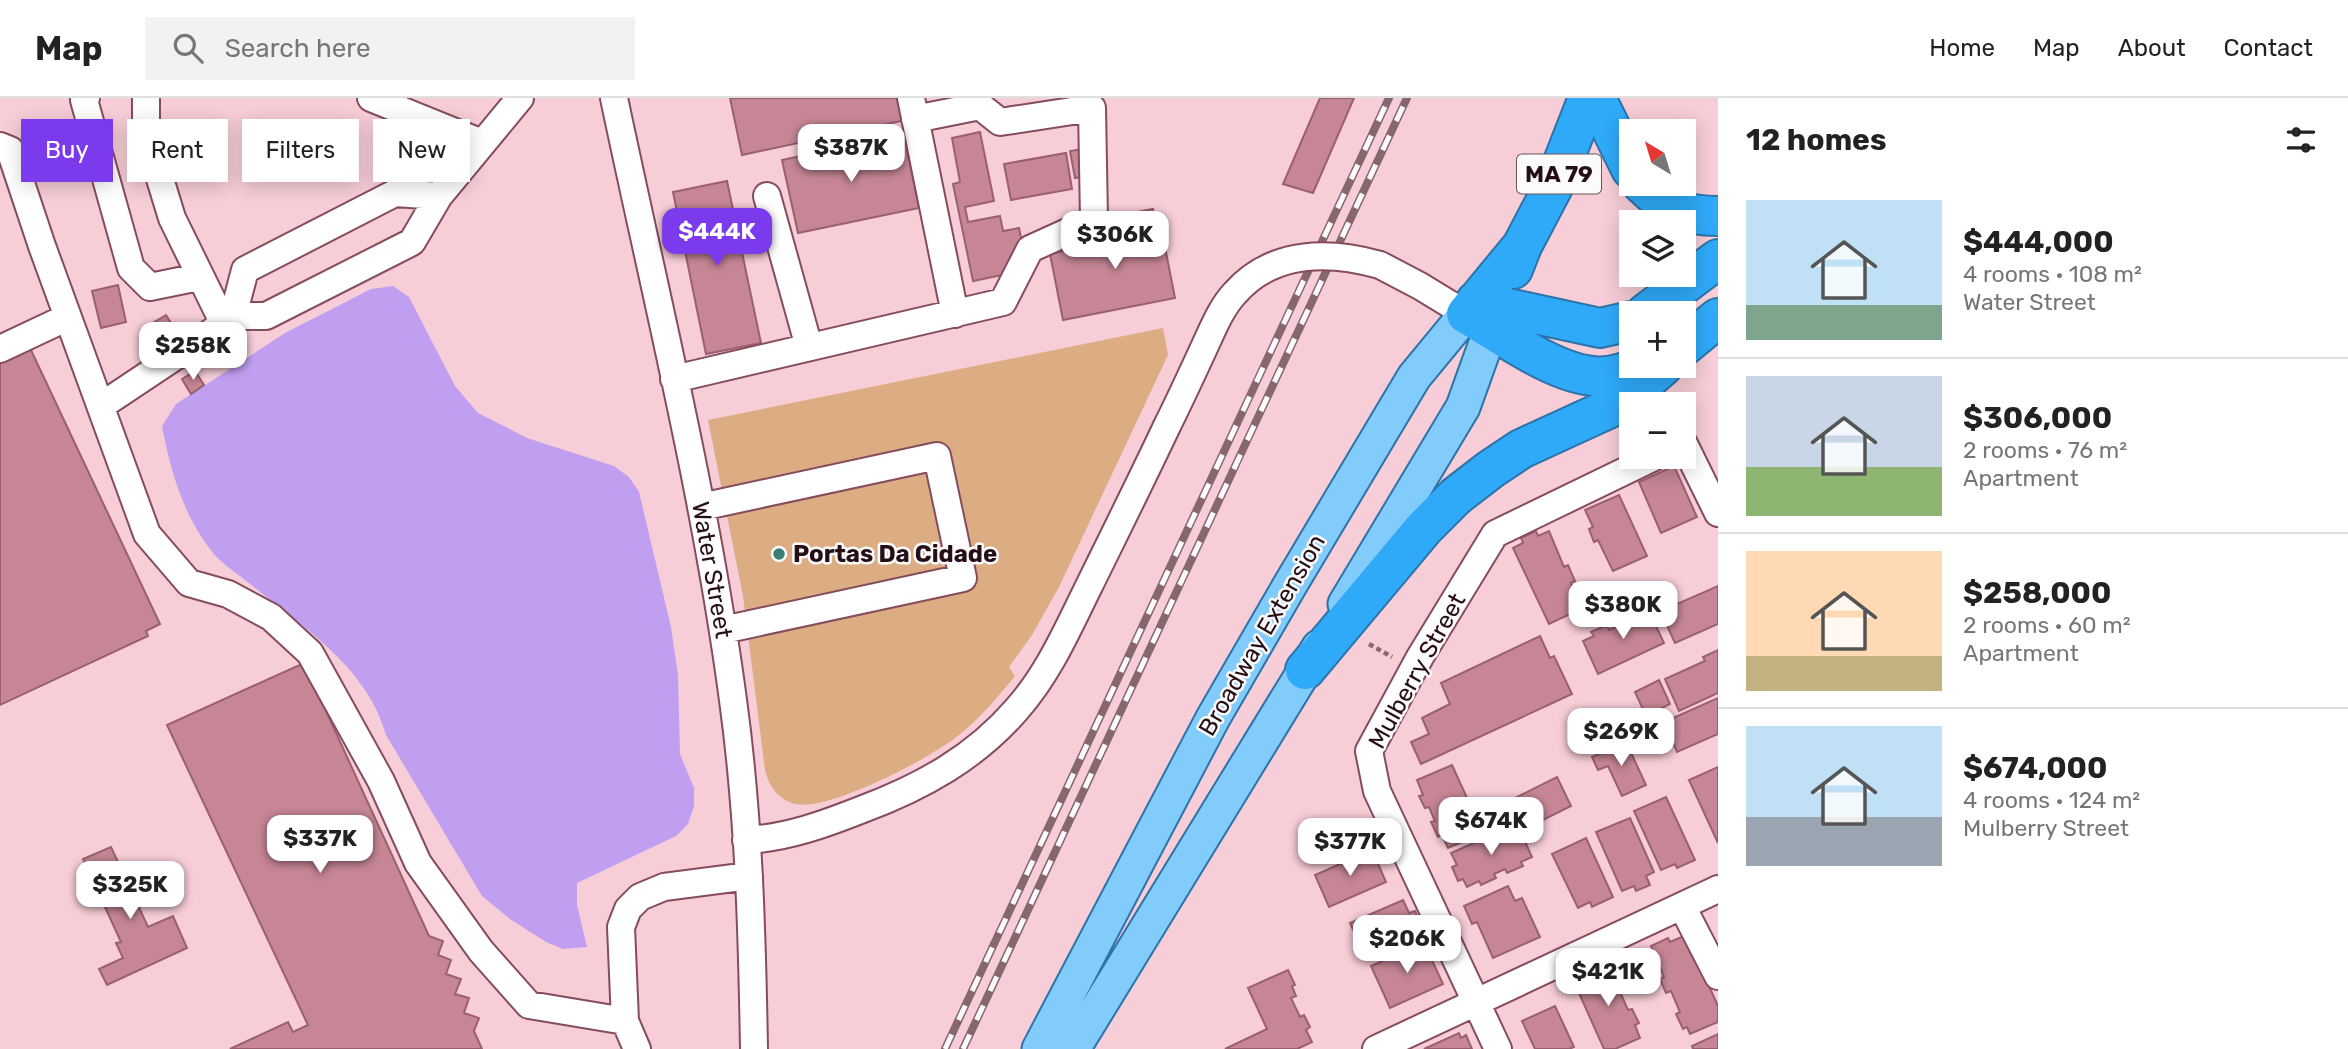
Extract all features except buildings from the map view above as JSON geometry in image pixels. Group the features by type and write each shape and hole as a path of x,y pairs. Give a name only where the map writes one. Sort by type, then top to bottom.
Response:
{"highway":[{"name":"Broadway Extension","path":"1483,312 1554,185 1588,98"},
{"path":"1596,98 1619,145"},
{"path":"1656,196 1669,207 1684,213 1718,216"},
{"path":"1662,301 1718,259"},
{"path":"1483,312 1600,328 1619,324"},
{"path":"1483,312 1550,363 1578,374 1608,376 1619,373"},
{"path":"1305,670 1424,527 1456,496 1521,449 1619,404 1648,378"}],"main road":[{"name":"Broadway Extension","path":"1073,1049 1463,407 1483,312"},
{"name":"Broadway Extension","path":"1040,1049 1207,731 1290,584 1414,377 1483,312"}],"street":[{"path":"86,98 84,100 131,268 150,287 199,277"},
{"path":"146,98 146,133 172,218 199,277 228,319"},
{"path":"370,98 482,143"},
{"path":"228,319 266,316 412,242 439,196 520,98"},
{"name":"Water Street","path":"614,98 701,506 723,629 738,738 746,840 754,1049"},
{"path":"674,379 955,314 1003,302 1030,249 1094,220 1092,108 1000,122 979,102 913,108 955,314"},
{"path":"0,146 10,150 41,246 147,534 189,583 228,594 271,617 310,653 381,781 418,863 481,951 529,1005 625,1021"},
{"path":"101,406 228,319 245,270 395,193 439,196"},
{"path":"767,197 809,348"},
{"path":"746,840 797,833 886,800 958,763 998,729 1032,690 1058,648 1220,314 1245,282 1275,264 1312,255 1348,257 1380,265 1420,286 1483,312"},
{"path":"0,349 68,317"},
{"path":"701,506 937,456 963,578 723,629"},
{"path":"1696,468 1718,513"},
{"name":"Mulberry Street","path":"1498,1049 1377,791 1369,751 1420,657 1495,534 1629,469"},
{"path":"637,1049 625,1021 621,927 628,908 640,897 664,887 748,876"},
{"path":"1376,1049 1718,889"},
{"path":"1682,906 1718,976"}],"shaded area":[{"path":"393,286 409,297 455,386 478,413 527,438 614,466 629,477 639,492 671,627 678,675 680,754 694,788 694,806 688,824 676,836 577,883 577,905 587,947 563,949 546,942 510,919 482,896 386,735 365,690 350,670 313,634 213,553 186,509 174,477 162,426 176,404 285,333 371,289"},
{"path":"1163,328 1168,355 1059,587 1032,635 1009,667 1015,676 959,735 904,769 855,791 812,804 796,804 779,796 769,782 765,770 743,596 708,420"}],"railway":[{"path":"945,1049 1389,98"},
{"path":"963,1049 1407,98"}],"place":[{"name":"Portas Da Cidade","path":"779,554"}]}
